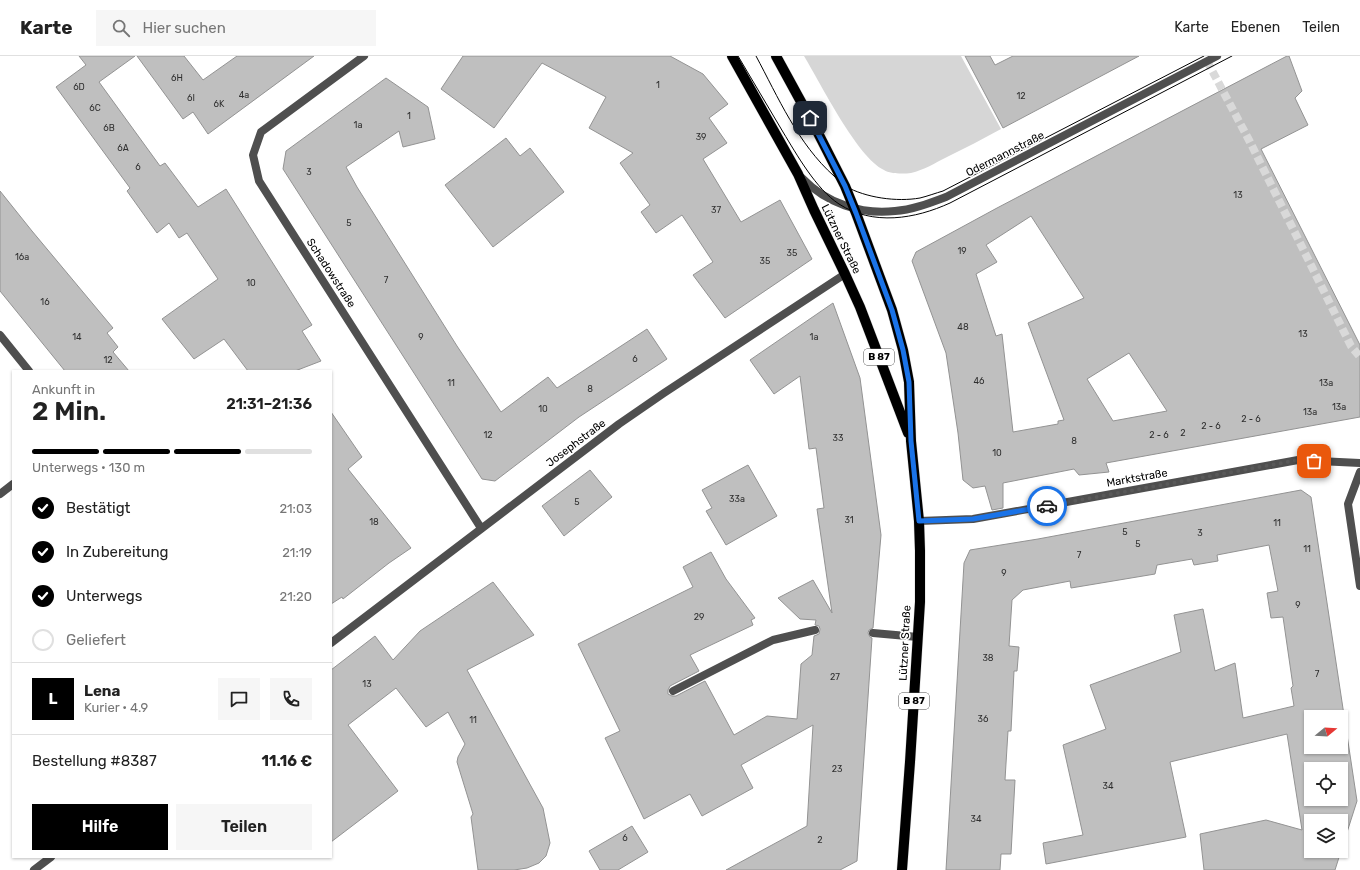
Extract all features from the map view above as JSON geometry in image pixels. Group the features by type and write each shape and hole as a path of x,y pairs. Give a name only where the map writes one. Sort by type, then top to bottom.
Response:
{"main road":[{"name":"Lützner Straße","path":"732,56 798,174 845,274 860,307 911,441"},
{"name":"Lützner Straße","path":"776,56 817,131 855,209 888,295 903,350 909,382 911,441 919,521 920,571 918,637 902,870"}],"street":[{"name":"Schadowstraße","path":"364,56 261,132 253,155 259,181 481,528"},
{"name":"Odermannstraße","path":"798,174 810,186 824,196 855,209 873,212 896,211 918,207 946,197 1217,56"},
{"name":"Josephstraße","path":"332,642 619,424 671,388 845,274"},
{"path":"0,335 28,370"},
{"name":"Marktstraße","path":"919,521 973,519 1298,460 1360,463"},
{"path":"1360,472 1348,504 1360,586"},
{"path":"0,494 12,485"},
{"path":"673,691 773,640 815,630"},
{"path":"873,633 918,637"},
{"path":"34,870 50,858"}],"shaded area":[{"path":"804,56 961,56 1001,129 920,170 904,174 884,170 874,163 862,151 851,136"}],"building":[{"path":"79,56 135,56 99,82 160,166 165,163 198,207 226,189 312,325 302,331 321,361 298,370 247,370 224,339 194,359 162,319 218,279 187,233 179,238 169,223 157,233 127,191 130,188 56,87 86,65"},
{"path":"137,56 184,56 203,80 237,56 314,56 208,134 193,112 183,119"},
{"path":"463,56 670,56 703,74 728,104 709,118 727,143 703,159 741,222 780,200 812,259 725,318 693,275 713,262 682,215 656,233 641,212 650,205 620,163 633,153 589,128 606,97 542,63 494,128 441,89"},
{"path":"965,56 990,56 995,65 1013,56 1139,56 1003,128"},
{"path":"1289,56 1302,91 1295,98 1308,125 1261,149 1360,345 1360,417 1106,463 1109,472 1079,475 1074,469 1003,483 1003,508 992,510 985,486 973,488 963,480 958,433 946,353 912,261 916,252 997,208","holes":["1031,216 1084,298 1028,323 1064,420 1058,421 1058,424 1013,432 1002,334 996,336 976,274 997,262 986,245","1129,353 1167,411 1113,421 1087,379"]},
{"path":"386,78 428,107 435,139 403,147 399,131 346,167 457,346 501,412 548,377 557,388 647,329 667,359 579,417 495,481 482,479 283,169 286,151"},
{"path":"506,138 520,156 530,148 564,192 493,247 445,185"},
{"path":"0,191 113,328 107,333 118,347 113,352 128,370 64,370 0,291"},
{"path":"833,303 860,378 881,535 873,628 869,630 868,633 872,638 857,861 840,870 726,870 807,826 813,725 741,765 753,788 702,816 690,794 644,819 605,738 620,731 578,644 693,587 683,567 711,552 726,579 755,618 751,620 753,625 690,655 699,671 670,686 668,694 676,696 705,681 734,735 767,716 797,719 801,664 812,655 814,636 819,634 820,629 819,626 815,625 816,620 800,619 778,598 813,580 832,613 817,509 824,508 816,448 809,449 800,376 774,394 750,360"},
{"path":"332,413 362,457 348,469 411,548 343,599 342,597 332,603"},
{"path":"748,465 777,516 726,545 706,511 712,508 702,490"},
{"path":"590,470 612,497 564,536 542,506"},
{"path":"1301,490 1311,497 1343,710 1304,710 1304,754 1348,754 1348,742 1357,801 1348,829 1348,814 1304,814 1304,858 1339,858 1335,870 1204,870 1200,834 1266,820 1302,830 1287,734 1170,762 1186,837 1046,864 1043,843 1083,835 1063,745 1106,729 1090,685 1181,652 1174,615 1203,609 1215,671 1235,663 1243,718 1294,706 1291,688 1293,686 1283,617 1271,618 1267,593 1278,591 1269,545 1217,555 1218,561 1194,565 1192,559 1157,565 1155,574 1071,588 1070,581 1023,590 1012,600 1009,646 1019,647 1017,671 1014,671 1011,731 1008,731 1005,780 1015,780 1011,854 1001,854 1000,870 946,870 964,563 970,550 1038,539"},
{"path":"493,582 534,635 467,670 543,808 550,843 546,856 539,863 527,868 514,870 478,870 471,817 473,814 457,762 465,744 448,712 426,727 396,688 348,725 398,791 332,841 332,669 375,636 393,660 420,631"},
{"path":"632,826 648,852 618,870 600,870 589,851"}],"tunnel":[{"path":"1207,61 1250,142 1351,346 1360,357"}],"tram line":[{"path":"738,56 794,151 815,181 831,198 839,204 852,211 880,218 908,216 937,209 1232,56"},
{"path":"756,56 799,135 821,163 839,181 845,186 862,194 902,200 920,198 943,191 1204,56"}],"way so far":[{"path":"1047,506 1298,460 1314,461"}],"route":[{"path":"810,118 845,186 856,213 888,295 903,350 909,382 911,441 919,521 973,519 1047,506"}]}
